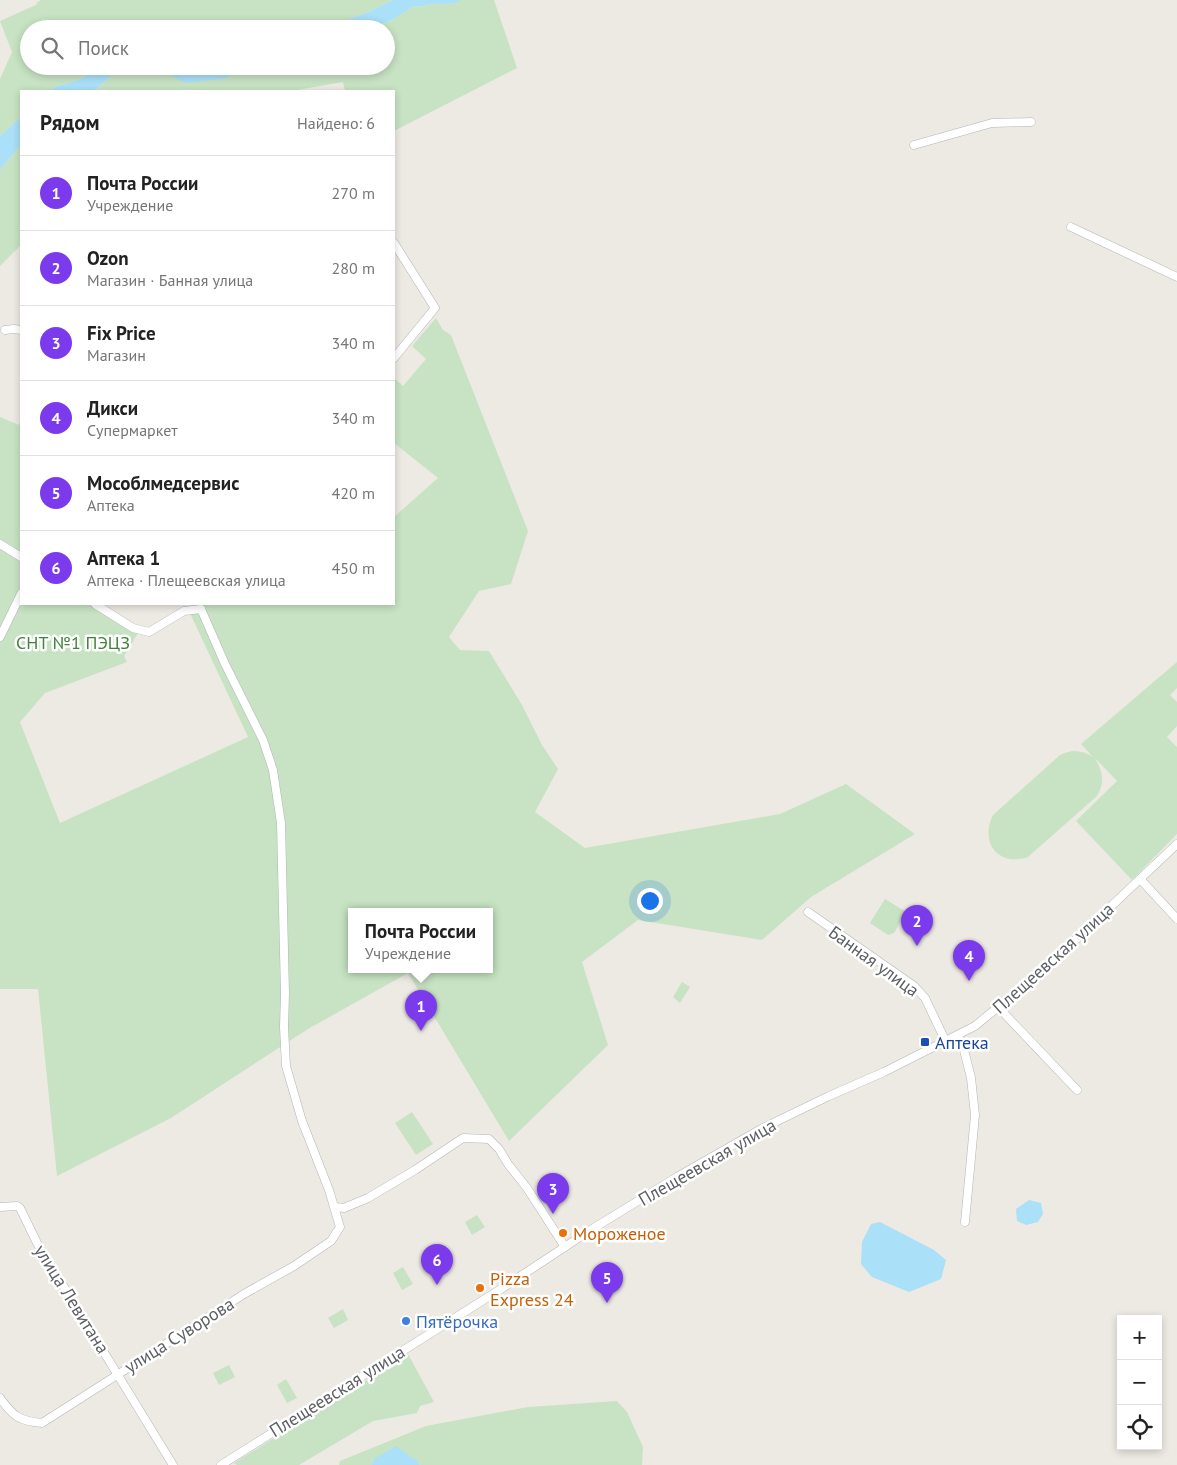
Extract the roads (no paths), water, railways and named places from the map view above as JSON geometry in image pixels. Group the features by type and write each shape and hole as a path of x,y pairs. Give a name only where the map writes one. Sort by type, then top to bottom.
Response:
{"street":[{"path":"914,145 992,123 1031,122"},
{"path":"1072,227 1177,277"},
{"path":"395,245 435,308 395,357"},
{"path":"5,330 20,330"},
{"path":"0,544 20,556"},
{"path":"0,637 20,596"},
{"path":"97,605 133,628 149,632 184,611 202,606"},
{"name":"улица Суворова","path":"0,1398 19,1419 42,1423 244,1294 294,1266 331,1241 340,1227 335,1207 302,1121 285,1060 281,823 273,770 263,740 225,664 202,606"},
{"name":"Плещеевская улица","path":"221,1465 677,1177 749,1136 829,1096 946,1042 975,1026 1050,964 1177,844"},
{"path":"1141,880 1177,919"},
{"name":"Банная улица","path":"808,912 914,986 925,998 946,1042"},
{"path":"998,1007 1077,1090"},
{"path":"958,1036 964,1050 971,1078 975,1115 964,1222"},
{"path":"335,1207 353,1206 415,1170 463,1138 489,1139 523,1182 565,1247"},
{"name":"улица Левитана","path":"0,1207 16,1206 20,1208 37,1243 173,1465"}],"water":[{"path":"393,0 461,0 451,4 414,6 392,20 347,20"},
{"path":"87,75 111,75 94,90 52,90 59,85"},
{"path":"169,75 232,75 227,78 186,83"},
{"path":"20,118 20,145 0,170 0,136"},
{"path":"1029,1200 1041,1203 1043,1214 1038,1222 1026,1225 1017,1221 1016,1209"},
{"path":"880,1222 934,1250 946,1260 941,1279 909,1292 872,1277 861,1264 862,1242 871,1224"},
{"path":"396,1446 420,1465 371,1465 374,1459"}],"place":[{"name":"Ozon","path":"917,946"},
{"name":"Дикси","path":"969,981"},
{"name":"Почта России","path":"421,1031"},
{"name":"Аптека","path":"925,1042"},
{"name":"Fix Price","path":"553,1214"},
{"name":"Мороженое","path":"563,1233"},
{"name":"Аптека 1","path":"437,1285"},
{"name":"Pizza Express 24","path":"480,1288"},
{"name":"Мособлмедсервис","path":"607,1303"},
{"name":"Пятёрочка","path":"406,1321"}],"park label":[{"name":"СНТ №1 ПЭЦЗ","path":"73,642"}]}
